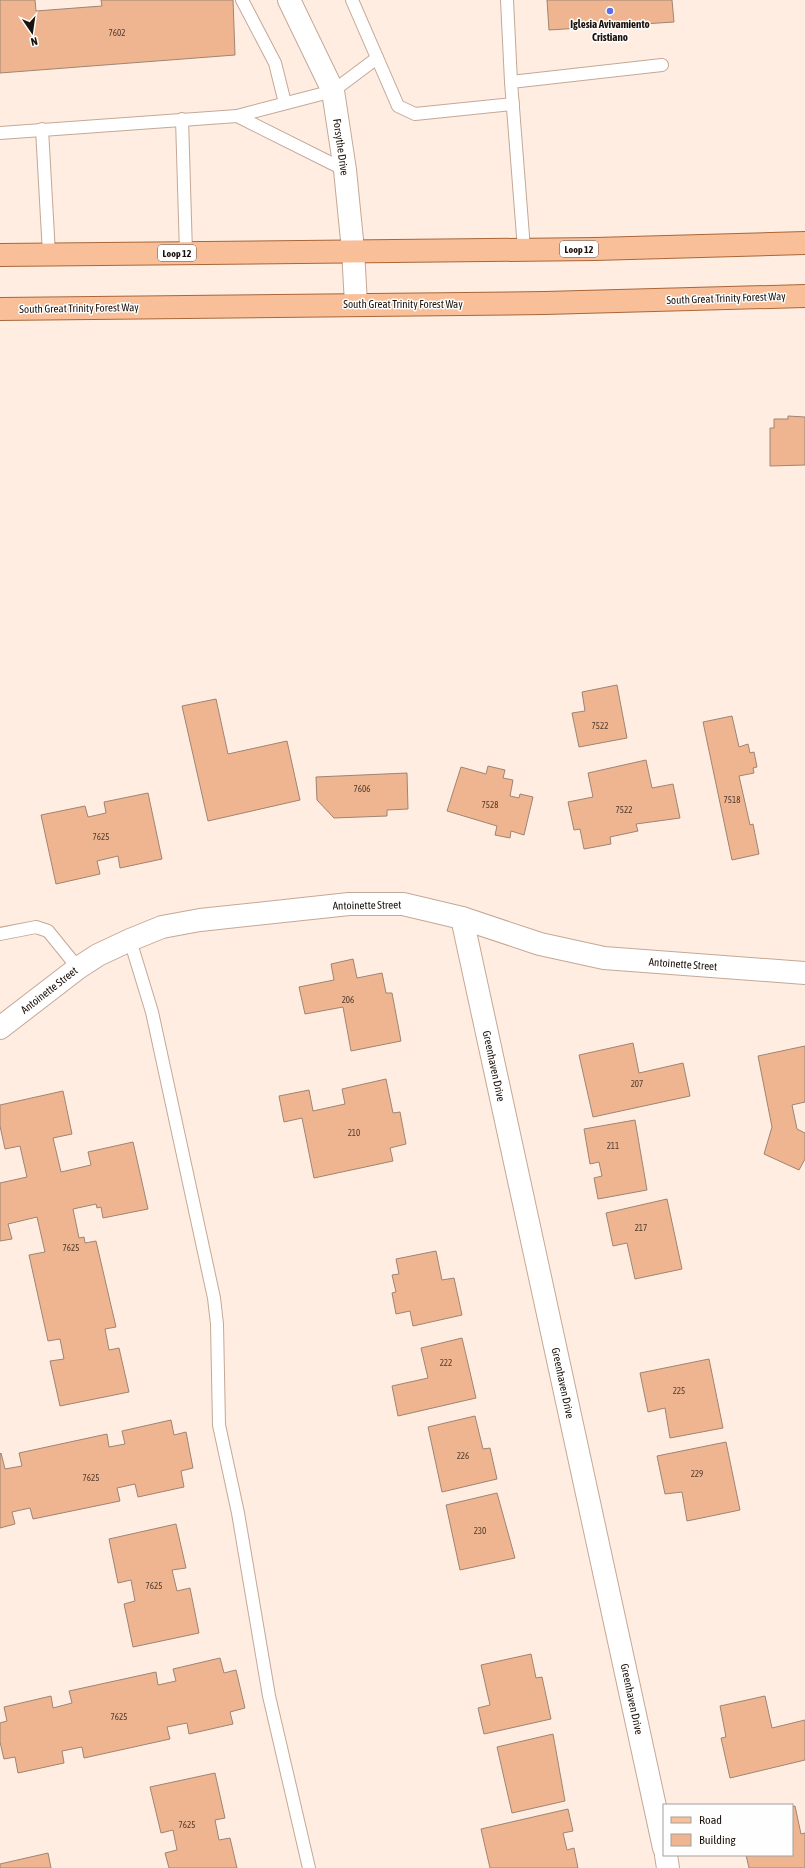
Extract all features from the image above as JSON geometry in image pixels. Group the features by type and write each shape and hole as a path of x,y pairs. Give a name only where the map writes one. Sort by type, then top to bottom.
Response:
{"main road":[{"name":"Loop 12","path":"0,255 353,250 595,249 805,243"},
{"name":"South Great Trinity Forest Way","path":"0,309 545,303 805,296"}],"street":[{"name":"Forsythe Drive","path":"293,1 333,91 345,170 353,250 356,304"},
{"name":"Antoinette Street","path":"1,1027 78,968 98,955 162,927 200,920 349,904 403,904 462,918 540,944 604,958 805,973"},
{"name":"Greenhaven Drive","path":"462,918 663,1843"},
{"path":"666,1856 668,1868"}],"lane":[{"path":"242,0 275,63 285,103"},
{"path":"352,0 398,106 415,114 513,104"},
{"path":"507,0 511,82 524,249"},
{"path":"0,132 237,116 333,91 377,58"},
{"path":"511,82 662,65"},
{"path":"237,116 345,170"},
{"path":"182,119 186,252"},
{"path":"42,130 49,254"},
{"path":"0,934 36,927 48,931 78,968"},
{"path":"130,940 152,1012 214,1298 217,1324 219,1425 238,1513 269,1696 308,1868"}],"building":[{"path":"0,0 35,0 36,11 102,6 101,0 233,0 235,55 0,73"},
{"name":"Iglesia Avivamiento Cristiano","path":"547,0 672,0 674,22 549,30"},
{"path":"788,416 805,417 805,465 770,466 770,428 774,428 774,419 788,419"},
{"path":"617,685 627,738 579,747 572,713 585,711 582,692"},
{"path":"216,699 228,754 287,741 300,800 208,821 182,706"},
{"path":"732,716 739,747 748,744 750,753 754,752 757,767 753,768 754,773 739,776 750,825 753,824 759,854 732,860 703,722"},
{"path":"646,760 652,788 673,784 680,818 636,824 638,831 610,837 611,844 584,849 580,829 574,830 568,802 593,797 588,773"},
{"path":"488,766 505,770 503,778 513,780 510,796 519,798 520,794 533,797 524,835 511,831 510,838 495,835 497,826 447,811 461,767 486,774"},
{"path":"407,773 408,809 387,810 387,816 334,818 317,800 316,777"},
{"path":"148,793 162,859 120,868 118,856 97,861 100,874 56,884 41,815 85,806 88,817 106,813 104,802"},
{"path":"353,959 357,978 382,973 386,993 392,993 401,1041 351,1051 343,1007 305,1014 299,987 334,980 331,964"},
{"path":"633,1043 639,1073 683,1063 690,1096 593,1117 579,1055"},
{"path":"805,1046 805,1102 792,1105 797,1129 805,1133 805,1159 799,1170 764,1154 772,1127 758,1056"},
{"path":"386,1079 393,1113 400,1112 406,1144 390,1148 393,1161 314,1178 302,1118 284,1122 279,1096 309,1090 313,1111 345,1104 342,1089"},
{"path":"63,1091 72,1134 53,1138 61,1172 91,1165 88,1152 133,1142 148,1209 103,1218 101,1207 97,1208 96,1204 73,1209 79,1238 84,1237 85,1243 96,1241 116,1327 105,1329 109,1350 119,1348 129,1392 60,1406 50,1361 64,1359 60,1339 48,1341 29,1255 45,1252 37,1217 8,1224 12,1239 0,1241 0,1183 27,1177 20,1146 5,1149 0,1126 0,1105"},
{"path":"635,1120 647,1190 598,1199 594,1178 602,1176 599,1162 590,1164 584,1129"},
{"path":"667,1199 682,1269 635,1279 627,1243 613,1246 606,1213"},
{"path":"436,1251 442,1280 454,1278 462,1315 413,1326 410,1311 396,1314 392,1293 396,1292 392,1275 399,1274 396,1259"},
{"path":"462,1338 476,1398 398,1416 392,1386 428,1378 421,1348"},
{"path":"709,1359 723,1428 670,1438 665,1408 648,1412 640,1373"},
{"path":"475,1416 483,1449 490,1448 497,1479 442,1492 428,1427"},
{"path":"171,1420 174,1435 186,1432 193,1468 181,1471 184,1487 138,1497 135,1484 117,1488 120,1501 33,1519 30,1508 12,1512 15,1524 0,1528 1,1453 5,1469 22,1466 19,1453 107,1434 109,1447 125,1444 122,1431"},
{"path":"726,1442 740,1510 687,1521 682,1492 665,1494 657,1456"},
{"path":"497,1493 515,1558 460,1570 446,1505"},
{"path":"176,1524 186,1568 172,1570 177,1591 190,1588 199,1633 133,1647 124,1604 135,1601 131,1580 118,1583 109,1539"},
{"path":"531,1654 536,1678 542,1677 551,1719 484,1734 478,1708 490,1705 481,1665"},
{"path":"220,1658 224,1673 236,1670 245,1708 230,1712 233,1724 189,1734 187,1723 167,1727 170,1739 84,1758 82,1747 62,1751 64,1763 18,1773 15,1757 4,1759 0,1742 0,1723 7,1721 4,1707 51,1696 53,1708 72,1703 69,1691 156,1672 158,1685 176,1681 173,1669"},
{"path":"765,1696 772,1728 805,1720 805,1760 730,1778 721,1738 726,1737 720,1706"},
{"path":"553,1734 565,1801 512,1813 497,1747"},
{"path":"215,1773 225,1818 215,1820 219,1840 230,1838 237,1868 169,1868 165,1853 177,1850 173,1830 161,1833 150,1787"},
{"path":"795,1806 801,1834 805,1833 805,1868 749,1868 746,1856 793,1856 793,1807"},
{"path":"568,1809 573,1831 563,1833 567,1850 574,1848 578,1868 490,1868 481,1829"},
{"path":"48,1853 51,1868 0,1868 0,1864"}],"place":[{"name":"Iglesia Avivamiento Cristiano","path":"610,11"}]}
